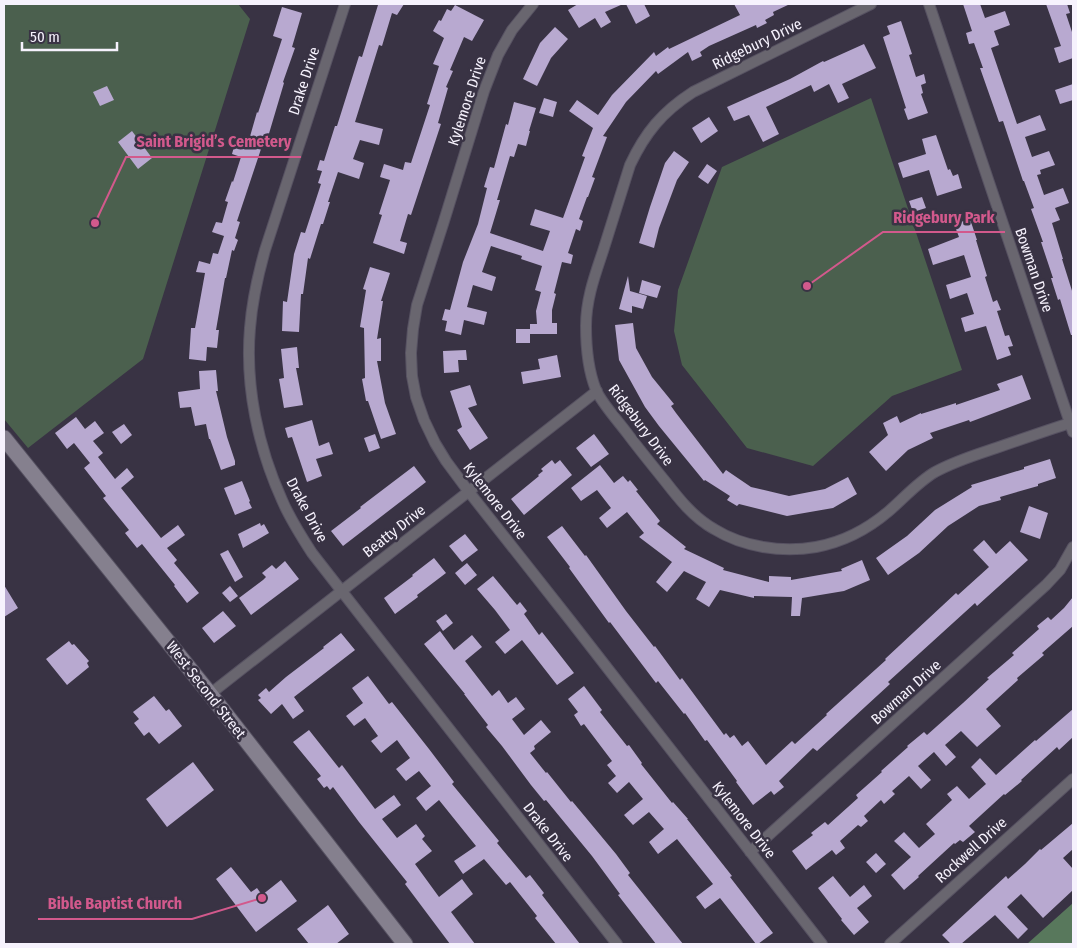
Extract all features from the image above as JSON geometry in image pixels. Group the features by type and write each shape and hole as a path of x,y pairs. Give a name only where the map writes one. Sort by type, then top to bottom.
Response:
{"main road":[{"name":"West Second Street","path":"4,438 210,694 404,944"}],"street":[{"name":"Drake Drive","path":"345,4 262,264 252,307 249,362 254,413 264,452 275,485 296,528 312,553 617,944"},
{"name":"Kylemore Drive","path":"533,4 512,30 491,74 417,304 412,329 411,352 412,376 416,397 435,443 469,492 822,944"},
{"name":"Ridgebury Drive","path":"871,4 693,92 668,110 650,130 638,147 630,165 589,295 586,324 587,345 589,370 596,392 681,502 702,522 733,539 780,549 816,547 848,537 878,520 932,473 952,463 1072,426"},
{"name":"Bowman Drive","path":"929,4 1072,426"},
{"name":"Beatty Drive","path":"210,694 596,392"},
{"name":"Bowman Drive","path":"750,852 1046,585 1060,570 1073,547"},
{"name":"Rockwell Drive","path":"890,944 1073,779"}],"green space":[{"path":"4,4 238,4 250,19 143,359 28,448 4,419"},
{"path":"871,98 962,370 892,396 813,466 747,448 682,365 674,331 678,290 722,167"},
{"path":"1073,903 1073,944 1027,944"}],"building":[{"path":"376,4 404,4 397,15 392,13 382,46 379,45 355,122 383,129 379,145 360,140 353,159 364,163 359,179 338,172 323,224 321,224 310,259 308,258 303,294 301,294 299,332 282,331 283,301 287,302 294,254 301,232 305,233 321,184 318,183 322,171 317,170 320,160 324,161 359,56 362,57 378,5"},
{"path":"578,4 623,4 605,12 611,22 601,28 595,18 579,28 568,10"},
{"path":"626,4 644,4 650,16 636,24"},
{"path":"734,4 790,4 773,12 774,15 765,20 767,23 757,28 756,25 709,46 700,52 702,56 692,61 688,52 658,74 656,71 626,102 603,136 607,137 592,177 595,178 579,219 583,221 580,231 576,229 568,253 573,255 571,264 562,262 554,293 556,294 552,310 552,323 557,323 557,334 530,334 530,324 537,324 536,311 541,292 535,290 542,266 521,259 522,256 491,246 482,272 496,277 492,291 473,285 467,307 487,312 484,325 464,320 461,335 445,331 447,321 442,320 445,309 450,310 463,262 478,224 487,188 484,187 490,167 494,168 514,102 536,108 526,146 518,144 514,157 510,156 497,200 500,200 490,233 543,251 550,231 530,225 535,209 563,218 585,157 582,156 593,128 569,111 577,100 598,115 612,95 654,52 656,56 668,47 669,49 740,15"},
{"path":"963,4 980,4 985,18 1005,11 1010,25 994,31 999,45 991,48 1017,124 1040,115 1046,130 1025,137 1032,157 1049,151 1055,165 1040,170 1041,174 1037,175 1044,195 1063,188 1069,203 1055,208 1060,220 1052,223 1073,294 1073,335 1071,335 1060,299 1058,300 1041,242 1043,242 1031,209 1034,208 1003,121 999,122 980,68 983,68 974,43 969,44 966,33 972,31"},
{"path":"1046,4 1067,4 1070,13 1066,14 1073,35 1073,58 1059,63 1054,48 1061,46"},
{"path":"455,5 484,20 472,41 464,37 450,70 453,71 446,87 448,88 438,123 441,124 411,215 408,214 400,241 407,243 404,254 373,243 382,215 379,214 390,180 380,177 384,164 403,170 405,162 411,163 430,105 427,104 439,66 433,64 444,38 433,31 447,9 451,11"},
{"path":"282,7 302,13 292,47 295,48 283,82 265,147 262,146 237,221 240,222 235,238 238,240 234,251 232,250 225,278 216,330 219,330 217,348 207,347 206,361 189,359 191,328 195,328 205,273 196,272 199,261 210,264 213,253 218,254 224,236 212,232 216,222 222,223 228,202 225,201 241,157 232,154 235,143 247,147 282,39 273,36"},
{"path":"901,21 912,54 909,55 916,77 924,74 926,83 921,85 923,93 921,94 928,113 908,120 904,109 906,108 883,37 890,34 887,26"},
{"path":"555,27 568,39 551,58 537,86 523,79 540,43"},
{"path":"864,44 876,68 842,84 849,98 838,103 829,84 814,92 811,85 766,107 779,134 763,142 749,115 734,121 727,107 790,79 823,61"},
{"path":"1073,84 1073,100 1060,104 1055,90"},
{"path":"107,86 114,100 100,106 93,92"},
{"path":"544,98 557,102 553,117 539,113"},
{"path":"709,117 718,131 701,143 692,128"},
{"path":"132,131 152,158 138,169 118,142"},
{"path":"936,135 948,170 950,169 953,176 958,174 962,188 937,196 929,170 903,178 898,163 926,154 922,139"},
{"path":"674,151 689,162 677,180 659,228 654,248 639,243 665,163"},
{"path":"707,164 717,171 708,184 698,177"},
{"path":"922,197 926,208 913,212 909,201"},
{"path":"970,219 993,302 997,300 1001,310 997,311 1005,336 1009,335 1013,346 1008,347 1011,355 997,360 986,326 965,332 961,318 974,314 967,293 950,299 946,285 971,277 964,255 933,265 928,249 959,237 954,224"},
{"path":"370,267 390,273 381,301 383,301 377,339 381,338 381,361 377,361 385,403 396,434 381,439 368,401 366,401 362,379 365,378 364,328 360,327 366,290 363,289"},
{"path":"628,276 630,291 647,296 643,309 632,306 632,313 619,309"},
{"path":"642,280 661,286 657,298 639,293"},
{"path":"633,323 636,348 652,377 674,404 671,406 676,413 723,474 726,470 751,487 789,496 825,489 848,477 857,494 833,508 787,516 739,504 737,506 727,500 730,496 704,481 659,426 645,407 619,360 615,325"},
{"path":"516,329 530,329 530,343 516,343"},
{"path":"297,347 299,368 296,368 303,405 284,408 279,379 284,378 281,349"},
{"path":"466,350 467,360 458,360 459,372 444,373 443,351"},
{"path":"557,355 561,377 523,384 521,372 540,369 538,359"},
{"path":"216,370 218,391 216,391 235,461 235,465 221,470 209,439 206,424 195,426 191,407 180,408 178,392 200,389 199,371"},
{"path":"1022,375 1031,399 970,422 969,420 930,433 933,438 908,450 886,471 869,452 888,435 883,423 897,416 900,423 921,413 956,403 956,405 1000,390 997,384"},
{"path":"470,385 477,405 468,408 488,438 470,450 457,430 462,427 450,391"},
{"path":"76,417 85,429 95,421 104,433 93,441 103,453 98,457 115,479 127,468 134,477 121,488 161,538 178,525 185,535 167,548 177,560 174,563 199,593 187,603 142,544 137,548 125,533 129,530 103,498 106,496 84,468 90,463 74,443 67,449 55,433"},
{"path":"312,420 319,446 329,442 333,454 316,459 322,476 307,482 292,437 288,438 285,428"},
{"path":"124,424 132,435 121,444 112,432"},
{"path":"375,434 380,448 369,452 364,438"},
{"path":"594,434 609,454 591,467 576,448"},
{"path":"1050,459 1056,478 1038,484 1038,486 1000,497 1001,500 979,506 948,526 919,553 888,575 876,558 907,536 935,510 972,487 971,485"},
{"path":"552,460 555,464 560,460 572,475 524,515 511,499 539,476 543,471 541,469"},
{"path":"600,465 614,483 623,476 628,482 630,480 638,490 636,491 660,521 657,524 686,547 684,549 724,568 723,570 769,582 769,576 791,577 791,580 842,571 841,569 862,560 870,580 844,591 802,598 800,616 791,616 792,597 754,596 754,598 720,590 709,607 696,599 706,582 684,571 667,592 656,582 672,562 639,537 644,533 627,512 607,528 599,518 611,508 597,490 581,501 571,488"},
{"path":"414,466 426,482 343,546 331,531"},
{"path":"242,481 252,508 235,515 224,488"},
{"path":"1029,506 1048,513 1040,539 1020,532"},
{"path":"260,523 261,526 264,524 269,533 243,548 238,534"},
{"path":"562,526 680,680 682,678 724,735 726,733 730,738 734,735 742,746 748,741 766,765 792,741 795,744 956,593 958,595 989,567 973,550 984,540 996,554 1010,541 1028,560 977,606 975,603 888,682 890,684 817,751 813,748 779,781 784,787 774,795 771,791 753,805 707,740 705,741 685,713 658,681 656,683 609,623 547,537"},
{"path":"465,534 478,550 462,562 449,546"},
{"path":"228,550 243,577 235,582 220,554"},
{"path":"434,558 446,573 395,614 384,598"},
{"path":"285,561 299,579 251,615 239,598 266,577 262,573 272,565 276,569"},
{"path":"467,563 477,575 465,585 455,573"},
{"path":"493,576 517,605 520,602 527,611 524,614 539,635 542,632 574,673 557,685 522,640 505,654 495,642 510,630 477,589"},
{"path":"4,585 18,608 4,617"},
{"path":"230,586 238,596 230,602 222,593"},
{"path":"1073,597 1073,626 1042,653 1044,655 1017,678 1018,680 986,709 1001,726 977,747 961,731 945,745 956,757 946,766 934,752 918,766 931,780 921,789 909,776 892,791 895,794 884,804 881,800 864,816 868,821 861,827 858,825 840,841 845,848 836,855 832,850 806,870 792,851 813,835 811,833 825,822 828,825 858,798 856,795 907,746 924,732 927,735 963,703 989,679 987,678 1014,655 1012,653 1039,629 1037,626 1048,617 1051,620"},
{"path":"223,611 236,626 214,643 202,628"},
{"path":"446,614 453,623 443,631 436,621"},
{"path":"440,631 454,650 472,635 482,647 465,661 492,696 499,690 508,703 516,697 525,709 512,719 524,735 541,720 551,732 534,746 535,749 530,753 616,854 630,873 628,875 683,944 656,944 618,895 620,894 592,856 546,800 544,801 531,785 486,727 488,725 465,694 424,644"},
{"path":"341,633 355,650 294,697 304,711 293,719 282,704 271,714 258,700 261,698 258,695 266,688 269,692"},
{"path":"69,641 89,661 87,663 89,667 67,685 46,659"},
{"path":"368,676 389,704 392,702 429,749 454,782 452,784 499,841 497,843 526,878 530,875 544,893 542,895 580,944 556,944 510,882 506,885 484,859 463,874 454,861 476,846 439,800 426,811 416,798 431,786 419,771 406,781 396,769 410,758 397,740 381,753 371,741 378,736 365,718 354,726 346,716 363,703 352,688"},
{"path":"584,686 602,710 600,712 627,746 629,745 641,764 672,803 688,819 773,933 758,944 756,944 720,898 705,909 696,897 713,884 677,839 658,854 649,842 664,829 649,812 633,825 624,815 643,799 629,782 617,793 608,783 616,776 607,765 612,761 584,724 581,726 574,715 578,712 568,699"},
{"path":"154,696 166,711 169,709 182,726 159,744 149,732 144,736 134,723 139,719 133,712"},
{"path":"1073,709 1073,737 1059,750 1057,747 1022,781 1004,794 969,826 975,832 963,842 960,840 954,843 904,890 891,875 911,857 894,841 904,832 919,848 935,834 926,824 952,800 947,794 957,786 969,799 986,784 971,767 980,758 996,775"},
{"path":"309,730 339,768 342,765 375,809 394,795 401,805 382,819 397,838 416,824 425,836 422,839 432,851 415,864 439,897 462,879 473,894 451,912 475,944 450,944 405,884 407,882 333,787 330,790 327,786 324,788 317,779 321,776 293,742"},
{"path":"193,762 214,790 167,827 146,799"},
{"path":"1073,823 1073,849 1063,858 1073,869 1073,890 1043,918 1021,894 1007,907 1028,929 1018,939 995,915 961,944 951,944 942,935 1006,876 1008,879 1040,849"},
{"path":"876,853 886,864 876,873 866,862"},
{"path":"231,867 251,892 257,888 262,895 281,880 297,901 256,932 216,879"},
{"path":"833,876 850,897 864,885 872,896 857,908 869,922 854,935 818,888"},
{"path":"328,905 349,934 336,944 309,944 297,929"}],"place":[{"name":"Saint Brigid’s Cemetery","path":"95,223"},
{"name":"Ridgebury Park","path":"807,286"},
{"name":"Bible Baptist Church","path":"262,898"}]}
